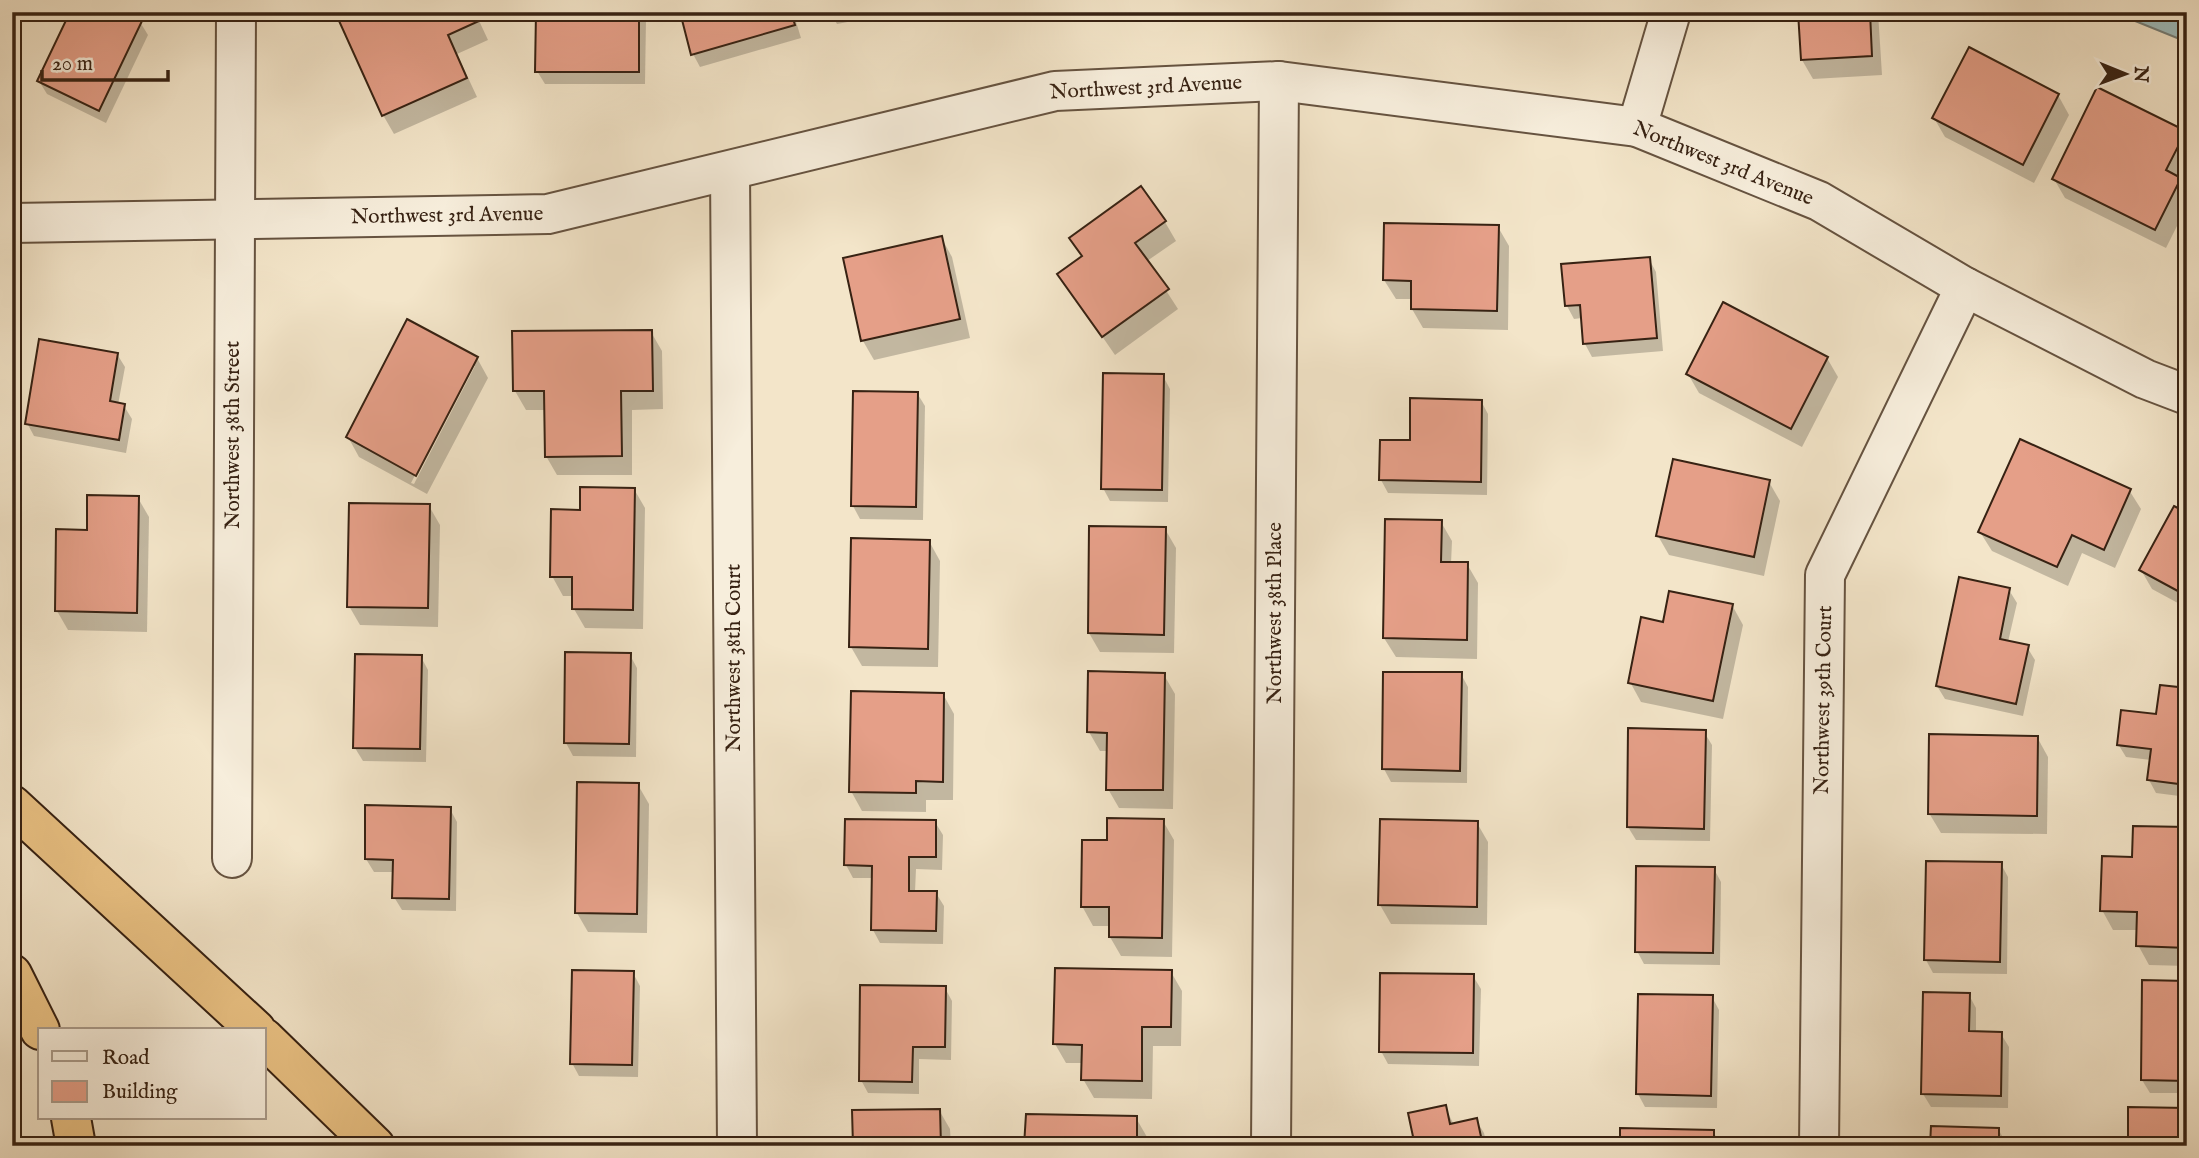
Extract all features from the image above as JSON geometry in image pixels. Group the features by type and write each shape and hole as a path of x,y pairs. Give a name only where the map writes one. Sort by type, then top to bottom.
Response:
{"highway":[{"path":"12,805 254,1028"},
{"path":"12,974 39,1028"},
{"path":"266,1040 375,1146"},
{"path":"71,1120 76,1146"}],"street":[{"name":"Northwest 38th Street","path":"232,858 236,12"},
{"path":"1637,127 1671,12"},
{"name":"Northwest 3rd Avenue","path":"12,223 548,214 1055,91 1279,81 1637,127 1819,201 1965,286 2145,379 2187,395"},
{"name":"Northwest 38th Place","path":"1271,1146 1279,81"},
{"name":"Northwest 38th Court","path":"730,171 737,1146"},
{"name":"Northwest 39th Court","path":"1819,1146 1825,575 1965,286"}],"water":[{"path":"2113,12 2187,12 2187,42"}],"building":[{"path":"70,12 123,12 142,21 99,111 37,81"},
{"path":"335,12 475,12 479,21 448,35 467,78 382,116"},
{"path":"536,12 639,12 639,72 535,72"},
{"path":"680,12 791,12 795,25 691,55"},
{"path":"1798,12 1870,12 1872,56 1801,60"},
{"path":"1969,47 2059,94 2023,165 1932,118"},
{"path":"2097,87 2186,131 2166,170 2181,178 2155,230 2052,179"},
{"path":"1141,186 1166,221 1135,243 1169,289 1102,337 1057,274 1082,256 1069,238"},
{"path":"1384,223 1499,225 1497,311 1411,309 1411,281 1383,280"},
{"path":"942,236 960,319 861,341 843,258"},
{"path":"1650,257 1657,338 1583,344 1580,305 1565,306 1561,264"},
{"path":"1723,302 1828,357 1791,429 1686,374"},
{"path":"407,319 478,357 416,476 346,437"},
{"path":"652,330 653,391 621,391 622,456 545,457 544,391 513,391 512,331"},
{"path":"39,339 118,353 110,401 125,404 119,440 25,424"},
{"path":"1103,373 1164,374 1162,490 1101,489"},
{"path":"853,391 918,392 916,507 851,506"},
{"path":"1410,398 1482,400 1481,482 1379,480 1380,440 1410,440"},
{"path":"2020,439 2131,489 2104,550 2072,535 2057,567 1978,532"},
{"path":"1673,459 1770,480 1754,557 1656,536"},
{"path":"580,487 635,488 633,610 572,609 572,577 550,577 551,509 580,510"},
{"path":"87,495 139,496 137,613 55,611 56,529 87,530"},
{"path":"349,503 430,504 428,608 347,607"},
{"path":"2174,506 2187,513 2187,596 2139,570"},
{"path":"1385,519 1442,520 1441,562 1468,562 1467,640 1383,638"},
{"path":"1089,526 1166,527 1164,635 1088,633"},
{"path":"851,538 930,540 928,649 849,647"},
{"path":"1959,577 2010,588 2000,639 2029,645 2016,704 1936,686"},
{"path":"1669,591 1733,604 1713,701 1628,683 1641,617 1663,622"},
{"path":"565,652 631,653 629,744 564,743"},
{"path":"355,654 422,655 420,749 353,748"},
{"path":"1088,671 1165,673 1163,790 1106,790 1107,733 1087,732"},
{"path":"1383,672 1462,672 1460,771 1382,769"},
{"path":"2160,685 2187,688 2187,785 2147,780 2151,749 2117,745 2121,710 2156,714"},
{"path":"851,691 944,693 943,782 916,781 916,793 849,792"},
{"path":"1628,728 1706,730 1704,829 1627,827"},
{"path":"1929,734 2038,736 2037,816 1928,814"},
{"path":"577,782 639,783 637,914 575,913"},
{"path":"365,805 451,807 449,899 392,898 393,860 365,859"},
{"path":"1107,818 1164,819 1162,938 1109,937 1109,907 1081,907 1082,840 1107,840"},
{"path":"845,819 936,820 936,857 909,857 909,891 937,891 936,931 871,930 872,866 844,865"},
{"path":"1380,819 1478,821 1477,907 1378,905"},
{"path":"2133,826 2187,827 2187,948 2136,946 2137,912 2100,911 2102,856 2132,857"},
{"path":"1926,861 2002,862 2000,962 1924,960"},
{"path":"1636,866 1715,867 1713,953 1635,952"},
{"path":"1055,968 1172,970 1171,1027 1142,1027 1142,1081 1081,1080 1082,1045 1053,1044"},
{"path":"572,970 634,971 632,1065 570,1064"},
{"path":"1380,973 1474,974 1473,1053 1379,1052"},
{"path":"2142,980 2187,981 2187,1081 2141,1080"},
{"path":"860,985 946,986 945,1047 913,1047 912,1082 859,1081"},
{"path":"1923,992 1970,993 1969,1031 2002,1032 2001,1096 1921,1094"},
{"path":"1638,994 1713,995 1711,1096 1636,1094"},
{"path":"1446,1105 1450,1124 1477,1118 1483,1146 1415,1146 1408,1113"},
{"path":"2128,1107 2187,1108 2187,1146 2128,1146"},
{"path":"940,1109 941,1146 853,1146 852,1110"},
{"path":"1026,1114 1137,1116 1137,1146 1024,1146"},
{"path":"1931,1126 1999,1128 1999,1146 1930,1146"},
{"path":"1620,1128 1714,1130 1714,1146 1620,1146"}]}
